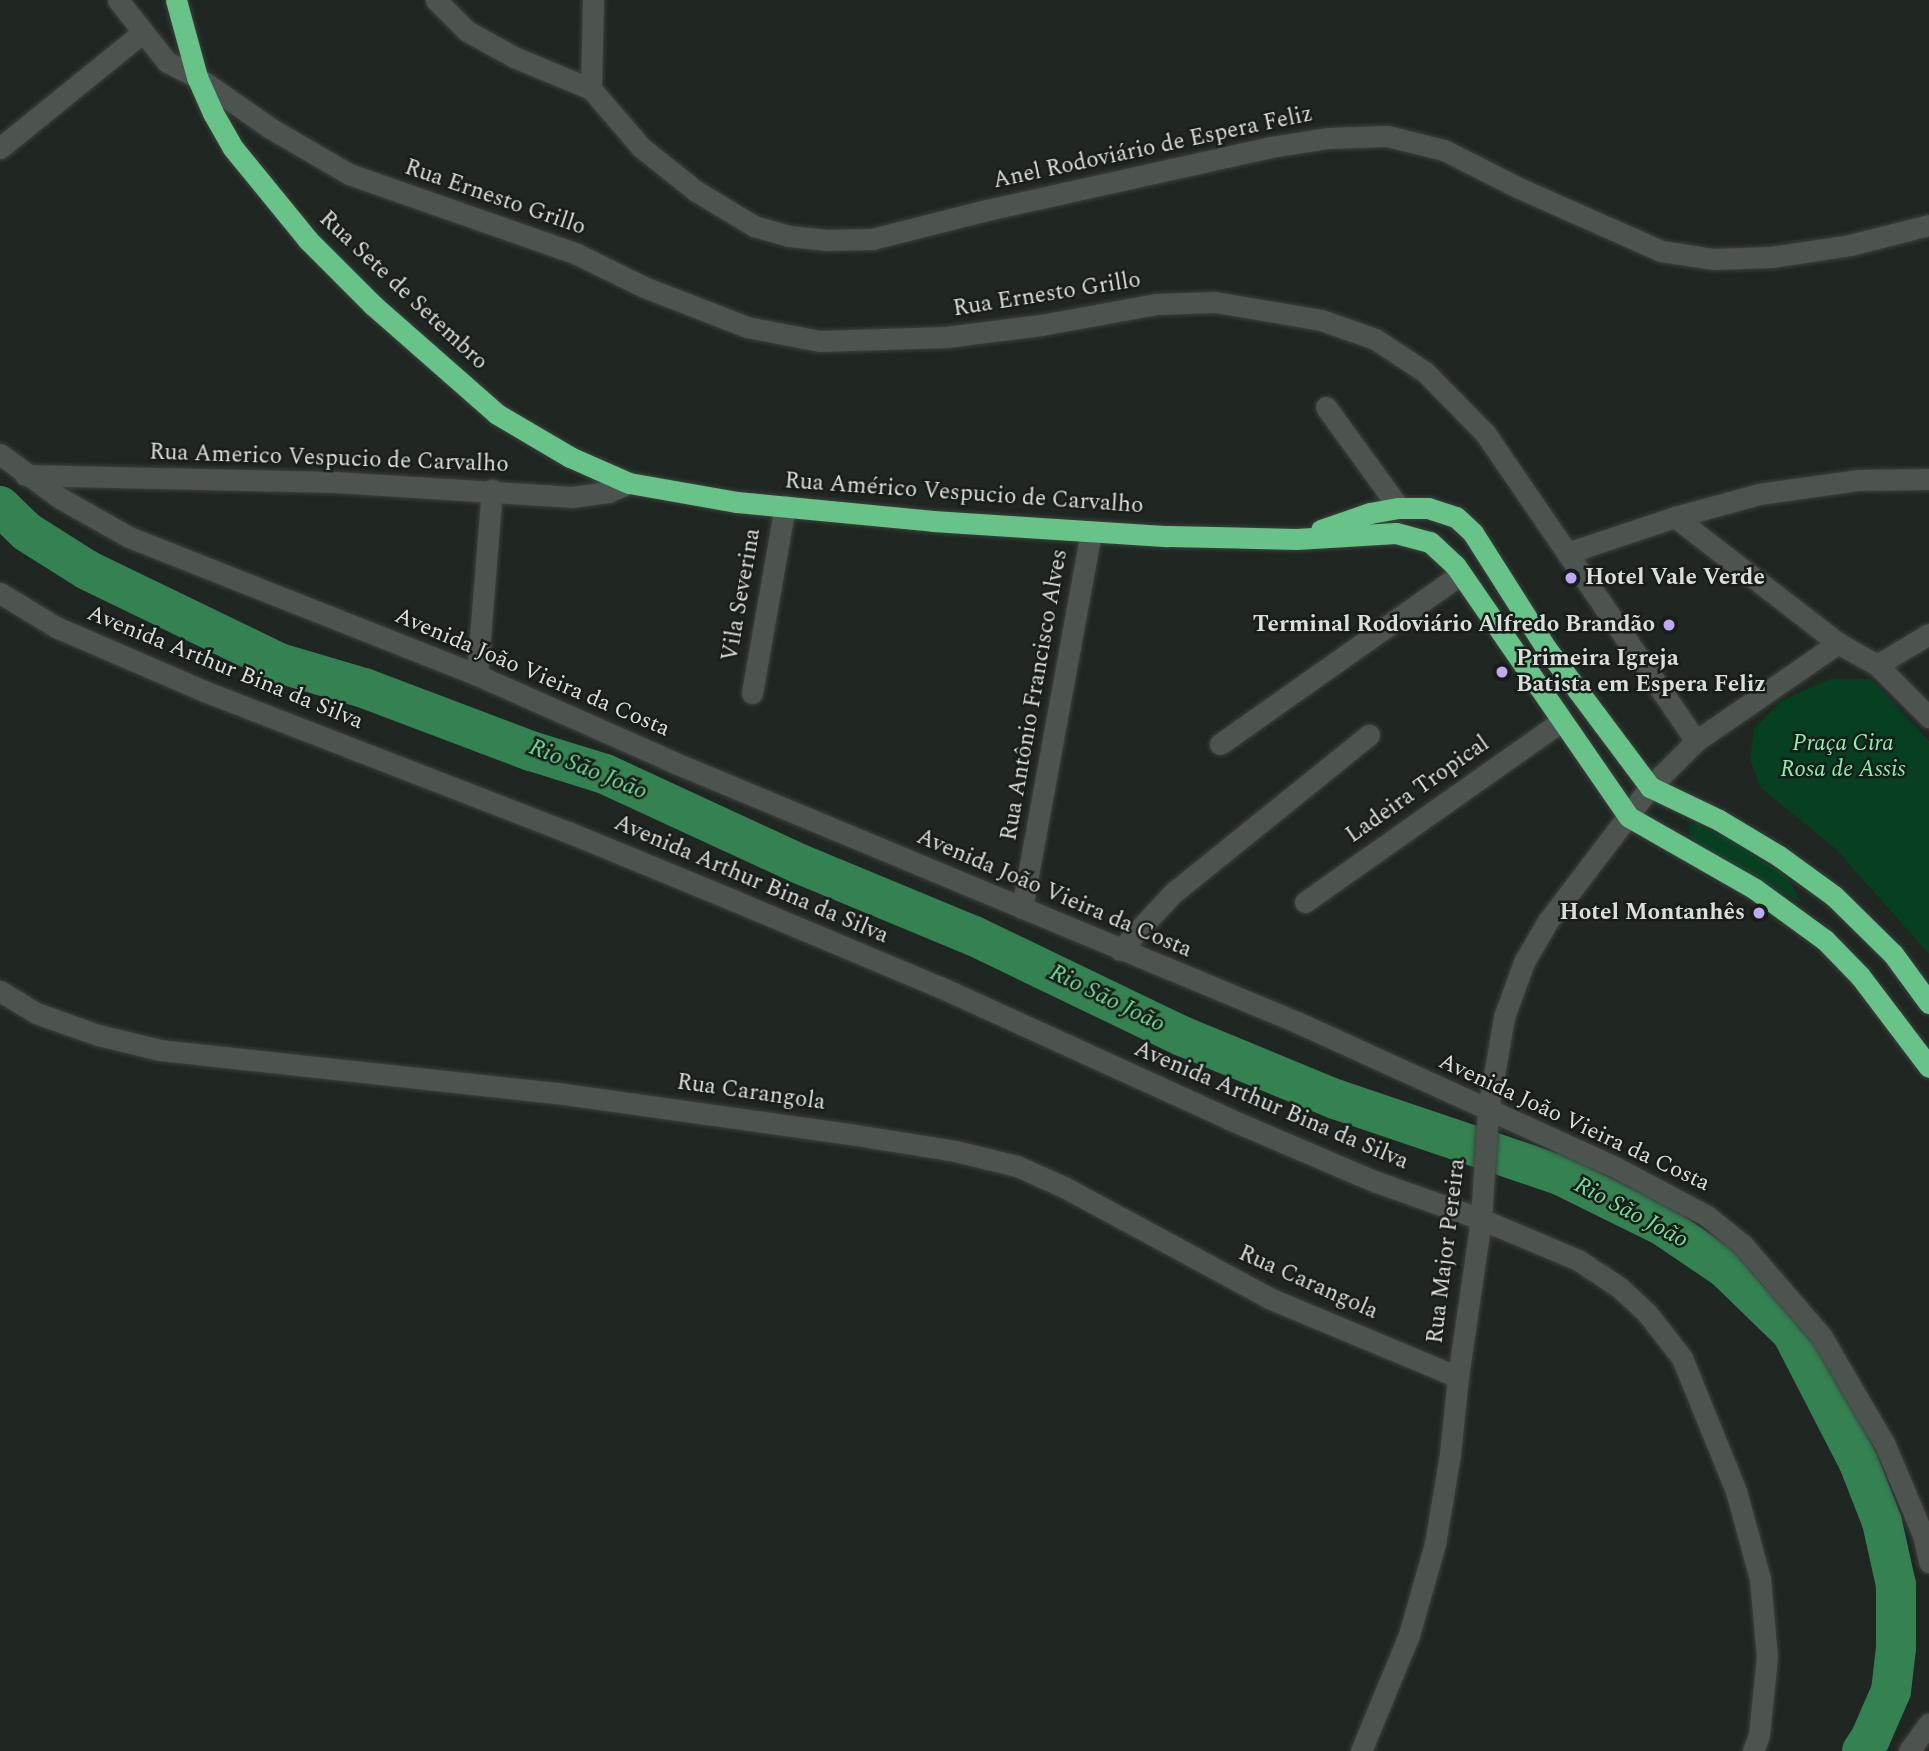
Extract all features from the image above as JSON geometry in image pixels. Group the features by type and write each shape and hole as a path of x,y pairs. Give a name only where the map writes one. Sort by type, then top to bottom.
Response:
{"highway":[{"name":"Rua Sete de Setembro","path":"176,0 197,77 233,148 308,240 373,304 497,414 570,457 629,483"},
{"name":"Rua Américo Vespucio de Carvalho","path":"629,483 724,500 933,521 1091,531 1296,539 1406,534 1440,550 1461,574 1629,817"},
{"path":"1296,539 1370,513 1399,508 1427,508 1456,517 1473,533 1546,648 1650,787 1729,826 1779,856 1834,896 1893,954 1929,1003"},
{"path":"1629,817 1755,889 1825,940 1860,976 1929,1067"}],"street":[{"name":"Rua Ernesto Grillo","path":"118,0 167,62 197,77 270,128 349,174 577,254 644,287 747,327 820,341 932,338 1041,326 1157,304 1215,302 1321,320 1375,339 1425,372 1485,433 1696,741"},
{"path":"436,0 467,30 490,44 514,57 591,89 593,0"},
{"path":"0,148 143,32"},
{"name":"Anel Rodoviário de Espera Feliz","path":"591,89 642,148 696,191 754,226 801,238 872,239 987,210 1271,147 1328,138 1387,136 1444,150 1519,188 1661,251 1714,259 1771,257 1850,245 1929,225"},
{"path":"1326,407 1399,508"},
{"name":"Avenida João Vieira da Costa","path":"0,454 25,475 60,498 129,537 477,675 673,762 1299,1023 1488,1118 1615,1167 1707,1216 1743,1245 1822,1337 1885,1446 1923,1535 1929,1562"},
{"name":"Rua Americo Vespucio de Carvalho","path":"25,475 335,482 588,496 629,483"},
{"path":"1567,553 1675,517 1759,494 1857,481 1929,479"},
{"path":"477,675 492,490"},
{"name":"Vila Severina","path":"752,694 785,506"},
{"path":"1675,517 1838,643 1877,665 1929,718"},
{"name":"Rua Antônio Francisco Alves","path":"1021,908 1091,531"},
{"path":"1220,744 1461,574"},
{"name":"Avenida Arthur Bina da Silva","path":"0,593 57,627 204,691 709,890 940,987 1374,1181 1481,1219 1578,1260 1619,1287 1647,1313 1682,1358 1736,1491 1760,1579 1767,1657 1759,1735 1753,1751"},
{"path":"1877,665 1929,634"},
{"path":"1650,787 1696,741 1838,643"},
{"name":"Ladeira Tropical","path":"1305,902 1562,721"},
{"path":"1120,950 1173,893 1369,735"},
{"name":"Rua Major Pereira","path":"1361,1751 1409,1635 1435,1544 1450,1454 1458,1377 1481,1219 1488,1118 1504,1017 1524,962 1548,921 1650,787"},
{"name":"Rua Carangola","path":"0,991 36,1013 98,1035 160,1050 571,1095 850,1134 955,1151 1017,1166 1064,1187 1269,1298 1458,1377"},
{"path":"1909,1751 1929,1723"}],"green space":[{"name":"Praça Cira Rosa de Assis","path":"1830,679 1871,679 1929,741 1929,954 1837,850 1761,788 1750,760 1754,729 1781,701"},
{"path":"1689,824 1698,824 1730,840 1788,877 1801,903 1698,845 1690,836"}],"waterway":[{"name":"Rio São João","path":"0,506 27,532 87,570 279,663 364,688 531,751 605,774 800,864 974,936 1182,1036 1335,1099 1562,1176 1663,1226 1725,1268 1792,1333 1859,1463 1882,1522 1896,1585 1896,1648 1891,1691 1862,1751"}],"place":[{"name":"Hotel Vale Verde","path":"1571,578"},
{"name":"Terminal Rodoviário Alfredo Brandão","path":"1669,625"},
{"name":"Primeira Igreja Batista em Espera Feliz","path":"1502,672"},
{"name":"Hotel Montanhês","path":"1759,913"}]}
